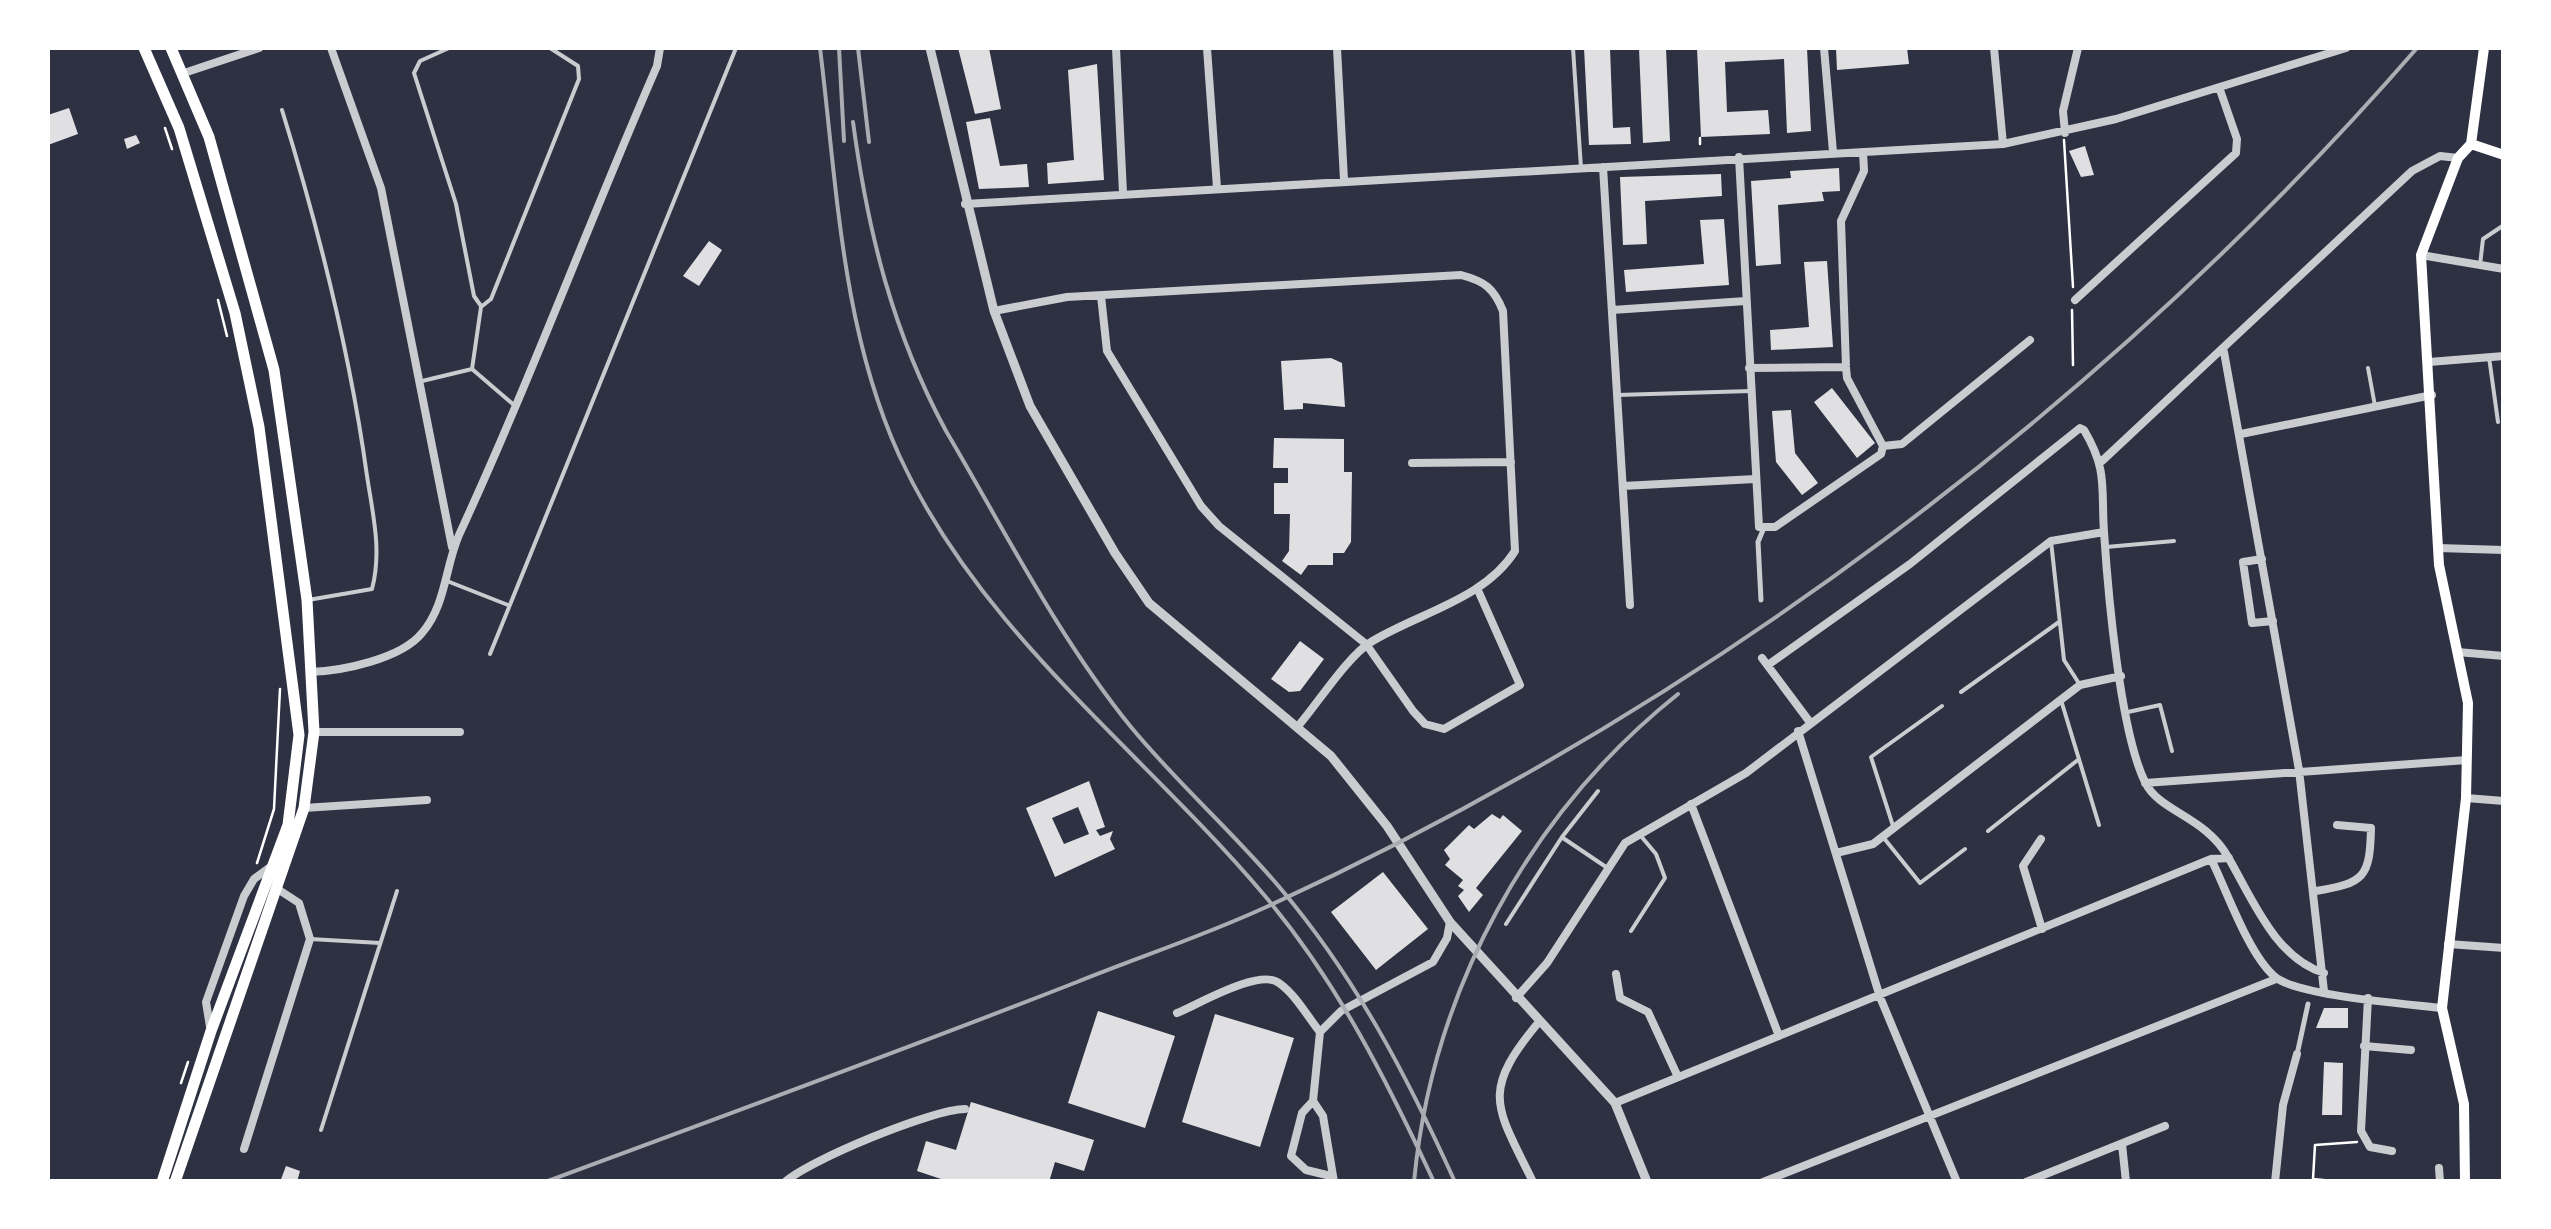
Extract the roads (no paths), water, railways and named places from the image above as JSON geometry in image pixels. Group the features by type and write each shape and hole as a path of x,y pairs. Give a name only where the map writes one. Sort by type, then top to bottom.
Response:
{"highway":[{"path":"144,48 178,128 219,254 260,427 298,735 288,825 211,1031 162,1182"},
{"path":"171,48 184,73 238,228 274,370 307,600 314,732 304,808 175,1182"}],"main road":[{"path":"2465,1182 2464,1104 2442,1008 2466,798 2468,703 2445,605 2438,548 2421,255 2458,158 2471,144 2484,48"},
{"path":"2471,144 2504,155"}],"street":[{"path":"184,73 259,48"},
{"path":"330,48 381,188 452,552"},
{"path":"310,672 387,658 410,645 432,618 447,582 452,552 518,408 657,66 660,48"},
{"path":"930,48 994,311 1030,406 1114,553 1149,603 1299,726 1368,800 1450,922 1538,1022 1580,1060 1615,1103 1634,1139 1647,1182"},
{"path":"1116,48 1123,194"},
{"path":"1207,48 1217,188"},
{"path":"1337,48 1344,180"},
{"path":"1824,48 1832,152"},
{"path":"1994,48 2002,144"},
{"path":"2065,134 2064,111 2078,48"},
{"path":"965,204 2002,144 2065,134 2346,48"},
{"path":"2072,300 2236,153 2237,140 2219,86"},
{"path":"1762,600 1758,542 1763,530 1808,505 1882,454 1884,446 1846,367 1841,221 1864,171 1863,152"},
{"path":"2102,462 2224,352 2412,171 2440,156 2458,158"},
{"path":"1738,158 1755,479 1758,522 1763,530"},
{"path":"1602,167 1630,605"},
{"path":"2421,255 2504,269"},
{"path":"994,311 1102,296 1460,275 1483,281 1503,311 1515,552 1498,574 1477,588 1366,644 1299,726"},
{"path":"1102,296 1107,351 1202,506 1219,526 1366,644 1412,711 1425,724 1444,730 1520,685 1477,588"},
{"path":"1612,310 1746,302"},
{"path":"1884,446 1902,444 2030,340"},
{"path":"2224,352 2299,770 2316,890 2324,992"},
{"path":"2430,362 2504,356"},
{"path":"1749,368 1846,367"},
{"path":"2241,434 2432,395"},
{"path":"1809,721 1765,662 1910,564 2080,428 2102,462 2104,532 2121,676 2145,783 2156,796 2210,832 2285,948 2324,973"},
{"path":"1412,463 1510,462"},
{"path":"1623,486 1755,479"},
{"path":"1516,998 1547,964 1625,844 1746,773 1809,721 2052,540 2104,532"},
{"path":"2438,548 2504,550"},
{"path":"2262,559 2243,562 2252,623 2272,621"},
{"path":"2457,652 2504,656"},
{"path":"1836,852 1873,844 2080,685 2121,676"},
{"path":"1798,731 1880,997 1957,1182"},
{"path":"314,732 460,732"},
{"path":"2145,783 2467,760"},
{"path":"2466,798 2504,802"},
{"path":"304,808 428,800"},
{"path":"1691,804 1779,1036"},
{"path":"2316,890 2353,885 2366,872 2372,828 2337,824"},
{"path":"2041,839 2023,866 2042,929"},
{"path":"1615,1103 2211,859 2229,858"},
{"path":"2211,859 2254,945 2276,978 2311,990 2442,1008"},
{"path":"211,1031 206,1002 254,880 274,864"},
{"path":"244,1150 310,939 299,903 276,888"},
{"path":"1314,1102 1320,1106 1325,1127 1332,1179 1306,1170 1291,1156 1302,1113 1314,1102 1320,1032 1341,1011 1433,962 1447,938 1450,922"},
{"path":"2254,945 2273,932"},
{"path":"2448,944 2504,948"},
{"path":"1616,974 1620,998 1648,1012 1678,1077"},
{"path":"1177,1014 1254,980 1268,978 1281,984 1320,1032"},
{"path":"1762,1182 1928,1112 2276,978"},
{"path":"2368,998 2363,1141 2392,1152"},
{"path":"2275,1182 2283,1105 2308,1004"},
{"path":"1533,1182 1498,1110 1508,1058 1538,1022"},
{"path":"2364,1046 2411,1050"},
{"path":"785,1182 805,1167 912,1123 965,1109"},
{"path":"2026,1182 2165,1126"},
{"path":"2122,1144 2126,1182"},
{"path":"2440,1168 2440,1182"}],"lane":[{"path":"450,48 420,61 414,73 456,204 474,296 482,307"},
{"path":"472,369 482,307 491,300 579,79 578,66 550,48"},
{"path":"490,654 736,48"},
{"path":"1573,48 1580,168"},
{"path":"282,110 338,316 360,423 379,561 372,589 307,600"},
{"path":"2480,265 2483,239 2504,226"},
{"path":"2489,357 2498,422"},
{"path":"2368,368 2375,406"},
{"path":"417,382 472,369"},
{"path":"472,369 518,408"},
{"path":"1618,395 1751,390"},
{"path":"2052,540 2064,660 2080,685"},
{"path":"2106,547 2174,541"},
{"path":"447,582 510,605"},
{"path":"1961,692 2061,621"},
{"path":"2061,698 2099,825"},
{"path":"2128,712 2160,705 2172,751"},
{"path":"1894,828 1871,757 1942,706"},
{"path":"1988,831 2080,758"},
{"path":"1506,924 1562,837 1598,792"},
{"path":"1631,932 1666,878 1656,854 1640,835"},
{"path":"1562,837 1609,868"},
{"path":"1883,837 1920,883 1965,849"},
{"path":"321,1130 397,891"},
{"path":"310,939 380,943"}],"railway":[{"path":"820,48 844,255 865,357 899,455 933,519 973,579 1018,634 1217,842 1291,929 1359,1033 1434,1182"},
{"path":"839,48 844,141"},
{"path":"858,48 869,142"},
{"path":"545,1182 1241,918 1425,829 1583,741 1737,644 1886,538 2029,426 2166,306 2296,180 2417,48"},
{"path":"853,122 866,203 885,281 911,357 946,431 1033,583 1105,693 1149,748 1281,889 1333,957 1399,1066 1455,1182"},
{"path":"1414,1182 1424,1111 1442,1042 1466,975 1497,911 1534,850 1576,794 1625,741 1678,694"}]}
